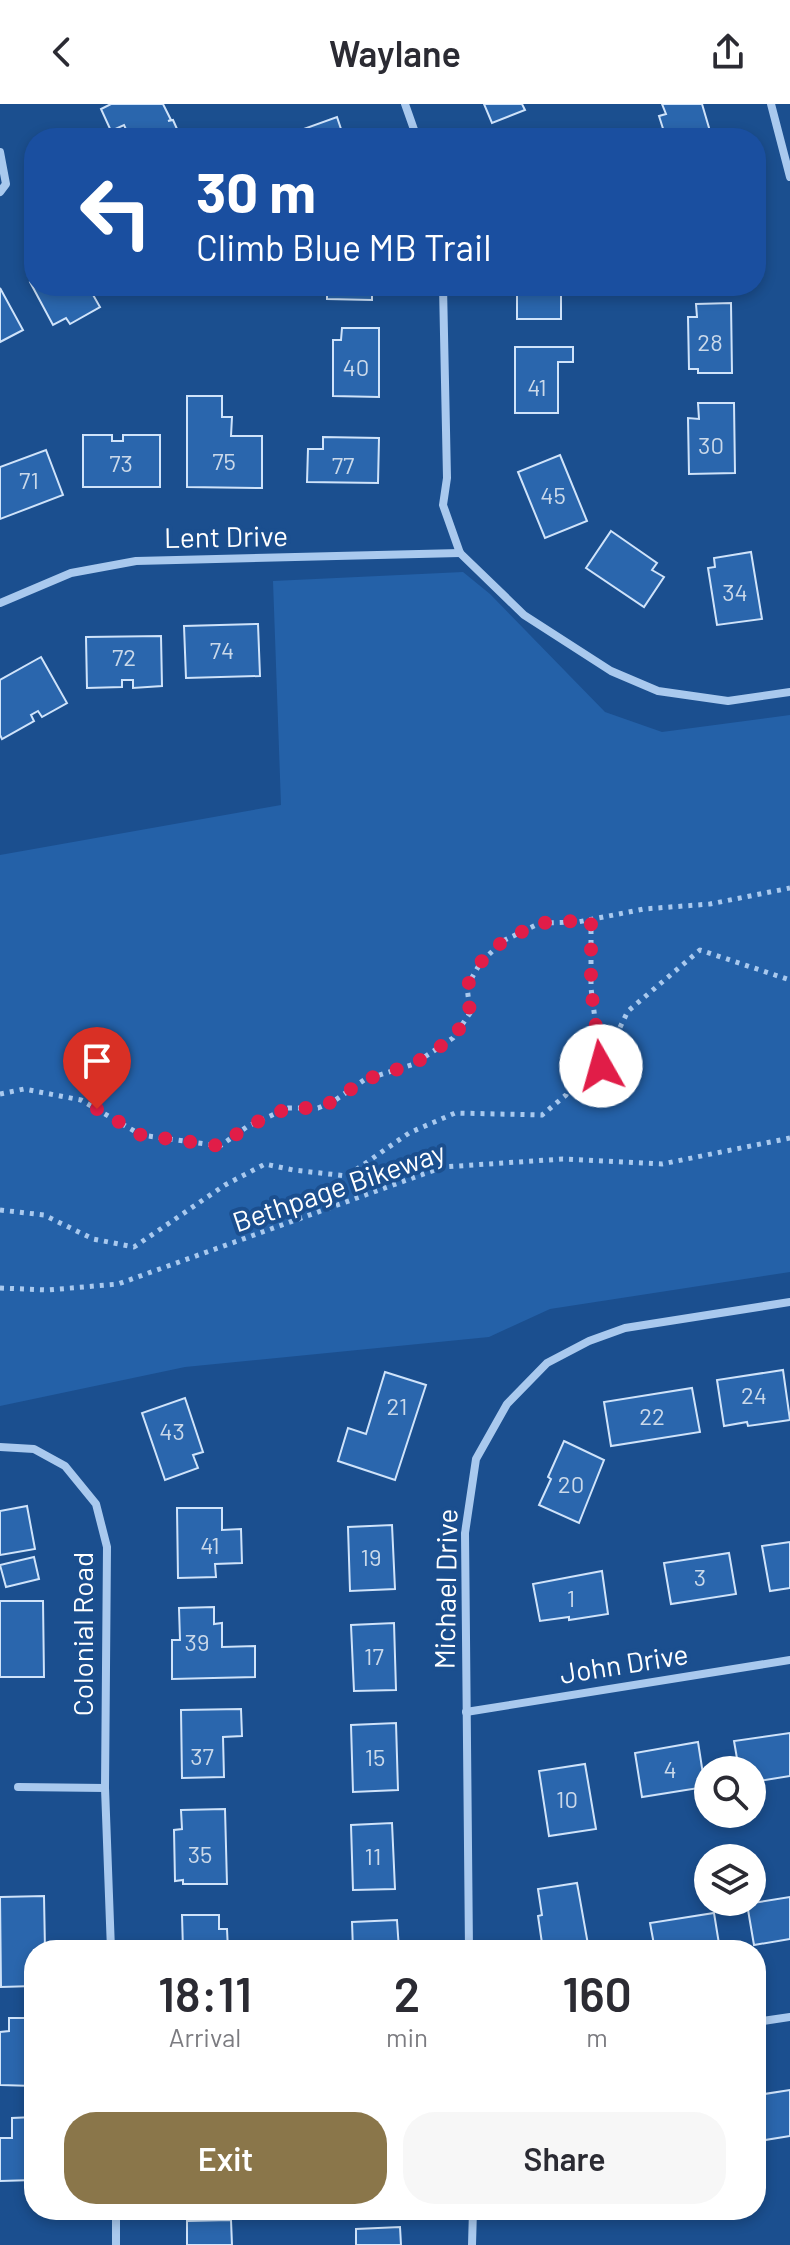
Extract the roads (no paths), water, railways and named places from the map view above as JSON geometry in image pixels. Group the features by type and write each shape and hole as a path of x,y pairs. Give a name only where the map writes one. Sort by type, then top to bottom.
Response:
{"street":[{"path":"405,104 413,128"},
{"path":"771,104 790,177"},
{"path":"0,152 6,184 0,192"},
{"path":"443,296 447,478 443,505 460,553 524,615 611,671 658,691 728,701 790,692"},
{"name":"Lent Drive","path":"0,603 71,573 136,561 460,553"},
{"name":"Michael Drive","path":"469,1940 465,1533 476,1459 507,1404 547,1363 589,1341 625,1328 790,1302"},
{"name":"Colonial Road","path":"0,1447 34,1449 65,1466 96,1504 107,1547 105,1788 111,1940"},
{"name":"John Drive","path":"466,1712 790,1660"},
{"path":"18,1787 105,1788"},
{"path":"766,2021 790,2017"},
{"path":"116,2220 116,2245"},
{"path":"472,2245 473,2220"}]}
